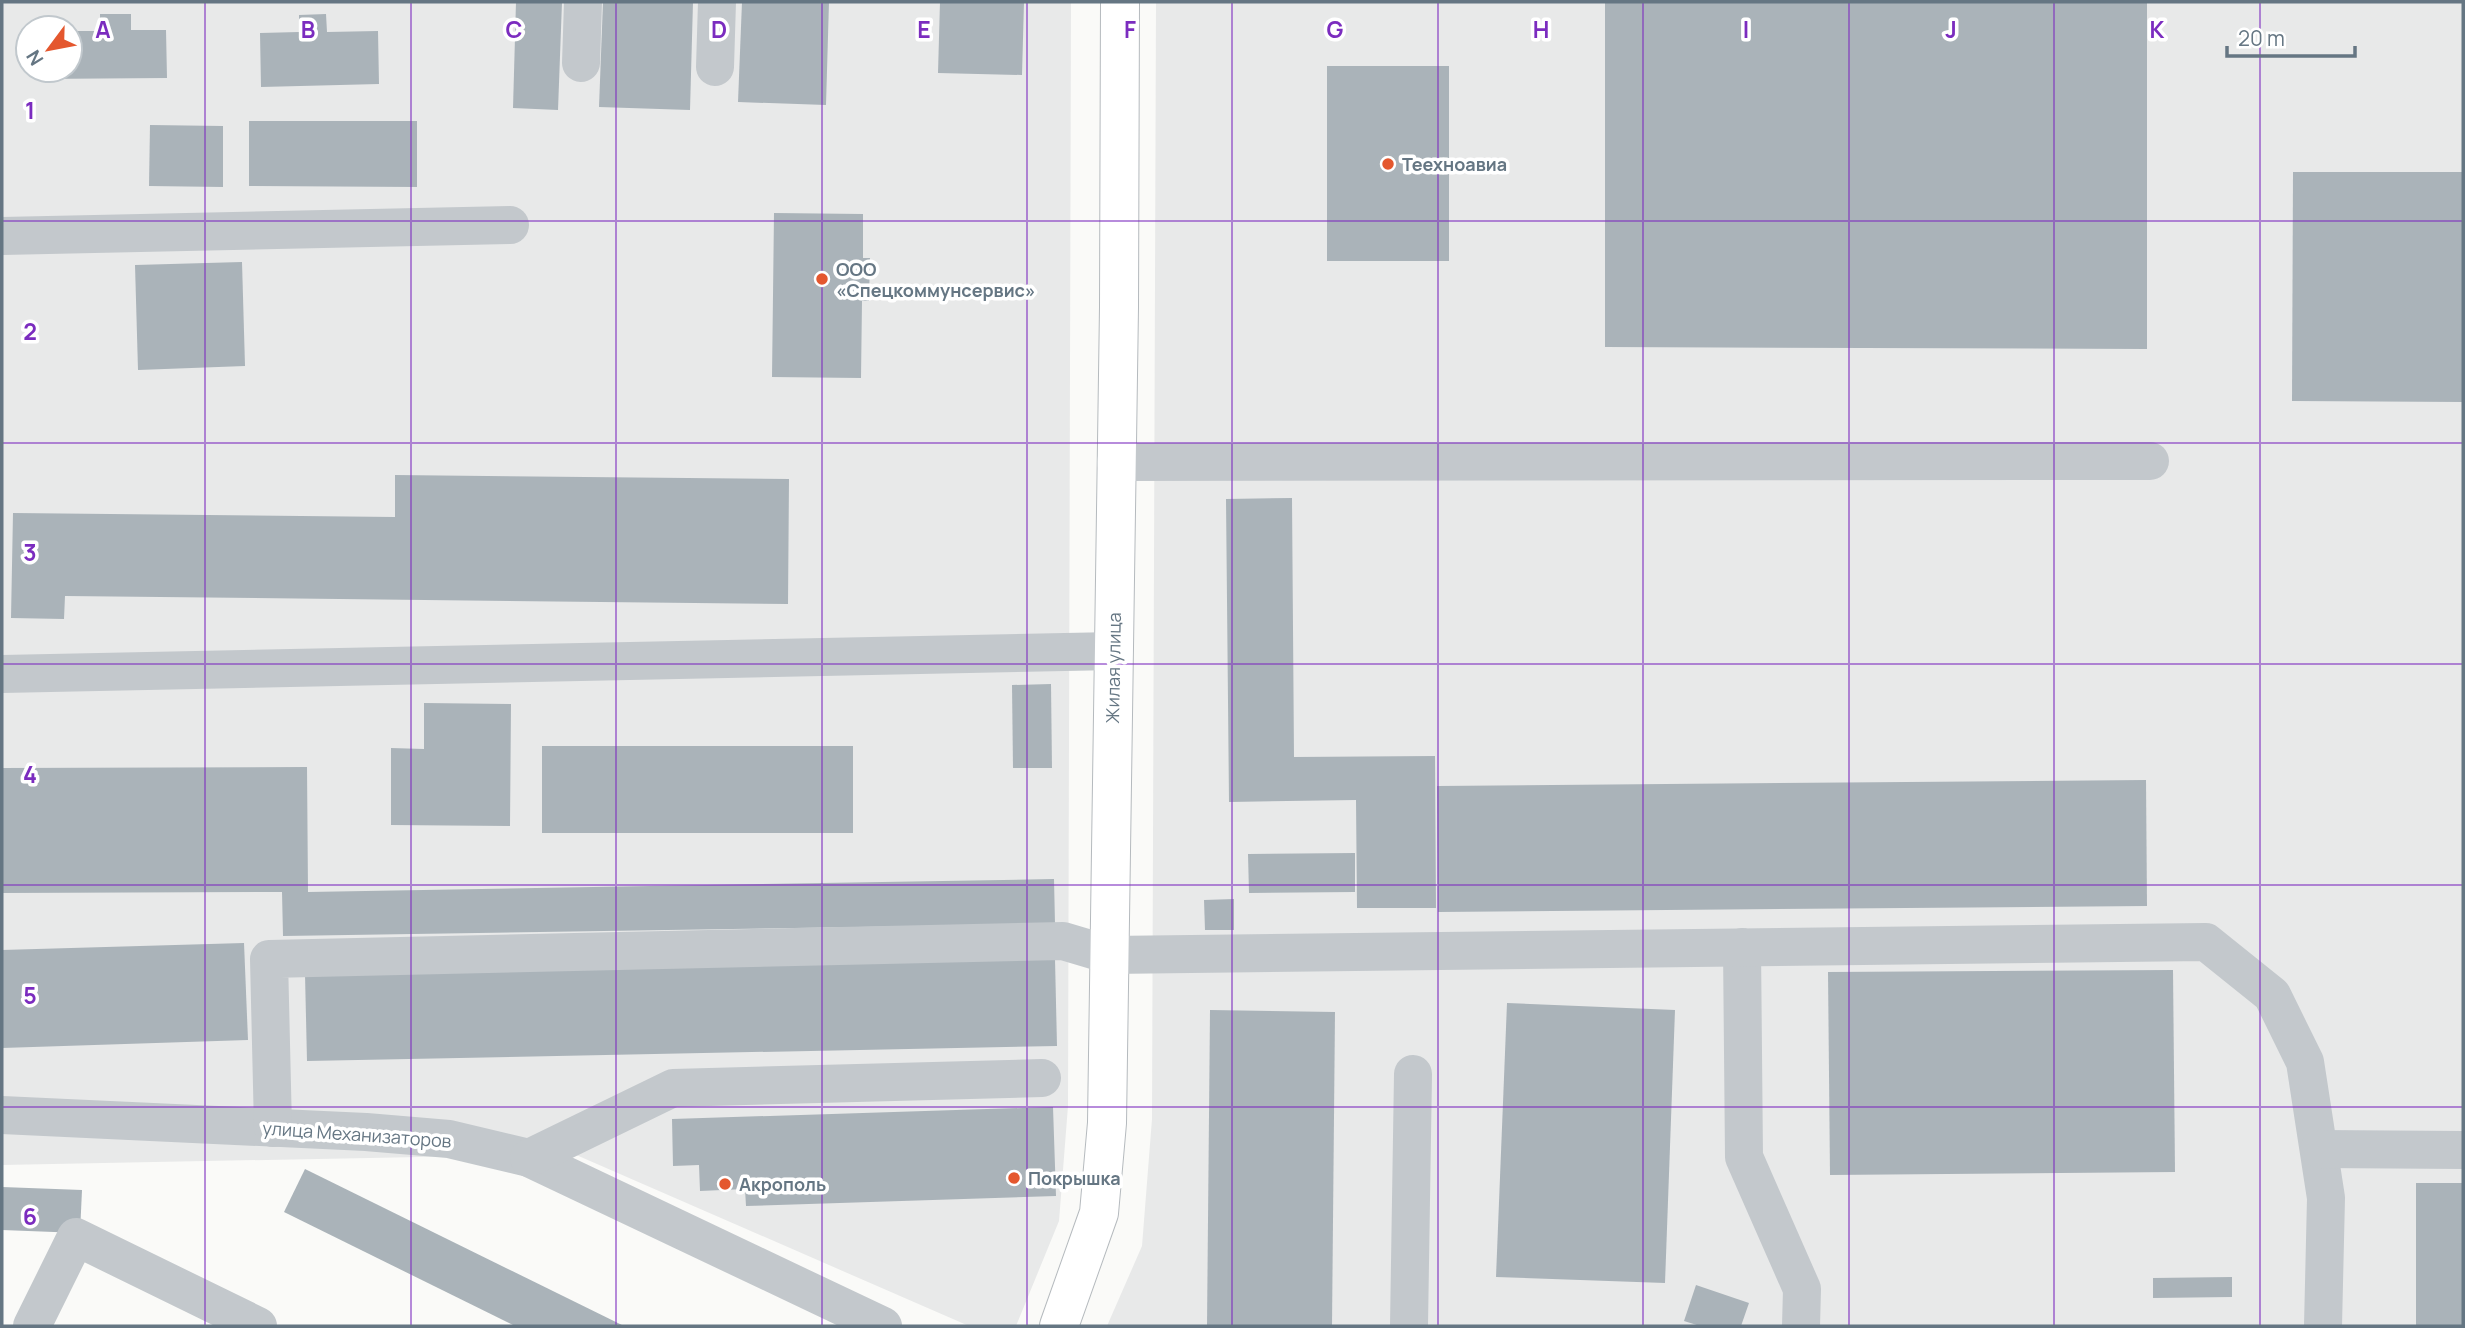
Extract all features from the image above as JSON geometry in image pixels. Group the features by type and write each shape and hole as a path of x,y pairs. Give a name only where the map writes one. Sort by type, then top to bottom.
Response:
{"main road":[{"name":"Жилая улица","path":"1059,1326 1099,1213 1107,1124 1120,2"}],"street":[{"path":"581,63 583,2"},
{"path":"715,67 718,2"},
{"path":"2,236 510,225"},
{"path":"1116,461 2150,461"},
{"path":"2,674 1114,651"},
{"path":"273,1128 270,959 1063,941 1110,955 2206,943 2272,996 2305,1062 2326,1198 2323,1326"},
{"path":"1742,947 1744,1157 1802,1289 1801,1326"},
{"path":"1409,1326 1413,1074"},
{"path":"529,1158 673,1088 1041,1078"},
{"name":"улица Механизаторов","path":"2,1115 366,1132 449,1139 529,1158 883,1326"},
{"path":"2319,1149 2463,1150"},
{"path":"32,1326 76,1237 258,1326"}],"shaded area":[{"path":"2,2 1071,2 1068,1106 1059,1221 1016,1326 969,1326 574,1154 2,1165"},
{"path":"1156,2 2463,2 2463,1326 1107,1326 1142,1246 1152,1119"}],"building":[{"path":"516,2 562,2 558,110 513,108"},
{"path":"603,2 693,2 690,110 599,107"},
{"path":"742,2 829,2 826,105 738,102"},
{"path":"940,2 1024,2 1022,75 938,73"},
{"path":"1605,2 2147,2 2147,349 1605,347"},
{"path":"100,14 131,14 131,30 166,30 167,78 84,79 84,31 100,31"},
{"path":"326,14 327,32 378,31 379,84 261,87 260,33 299,32 299,15"},
{"name":"Теехноавиа","path":"1327,66 1449,66 1449,261 1327,261"},
{"path":"249,121 417,121 417,187 249,186"},
{"path":"150,125 223,126 223,187 149,186"},
{"path":"2293,172 2463,172 2463,402 2292,401"},
{"name":"ООО «Спецкоммунсервис»","path":"774,213 863,214 863,258 870,258 869,301 862,301 861,378 772,377"},
{"path":"242,262 245,366 138,370 135,265"},
{"path":"395,475 789,479 788,604 65,596 64,619 11,618 13,513 395,517"},
{"path":"1292,498 1294,757 1435,756 1436,908 1357,908 1356,800 1229,802 1226,499"},
{"path":"1051,684 1052,768 1013,768 1012,685"},
{"path":"424,703 511,704 510,826 391,825 391,748 424,749"},
{"path":"542,746 853,746 853,833 542,833"},
{"path":"307,767 308,892 1054,879 1055,924 283,936 282,892 2,893 2,768"},
{"path":"2146,780 2147,906 1438,912 1437,786"},
{"path":"1355,853 1355,892 1249,893 1248,854"},
{"path":"1234,899 1234,930 1205,930 1204,900"},
{"path":"244,943 248,1040 2,1048 2,950"},
{"path":"1055,959 1057,1046 307,1061 305,974"},
{"path":"2173,970 2175,1172 1830,1175 1828,972"},
{"path":"1507,1003 1675,1010 1665,1283 1496,1277"},
{"path":"1210,1010 1335,1012 1332,1326 1207,1326"},
{"path":"1053,1107 1056,1196 746,1206 745,1189 700,1191 699,1165 673,1166 672,1119"},
{"path":"305,1169 624,1326 515,1326 284,1212"},
{"path":"2416,1183 2463,1183 2463,1326 2416,1326"},
{"path":"2,1187 82,1190 80,1233 2,1230"},
{"path":"2232,1277 2232,1297 2153,1298 2153,1278"},
{"path":"1696,1285 1749,1303 1741,1326 1700,1326 1684,1321"}],"place":[{"name":"Теехноавиа","path":"1388,164"},
{"name":"ООО «Спецкоммунсервис»","path":"822,279"},
{"name":"Покрышка","path":"1014,1178"},
{"name":"Акрополь","path":"725,1184"}]}
